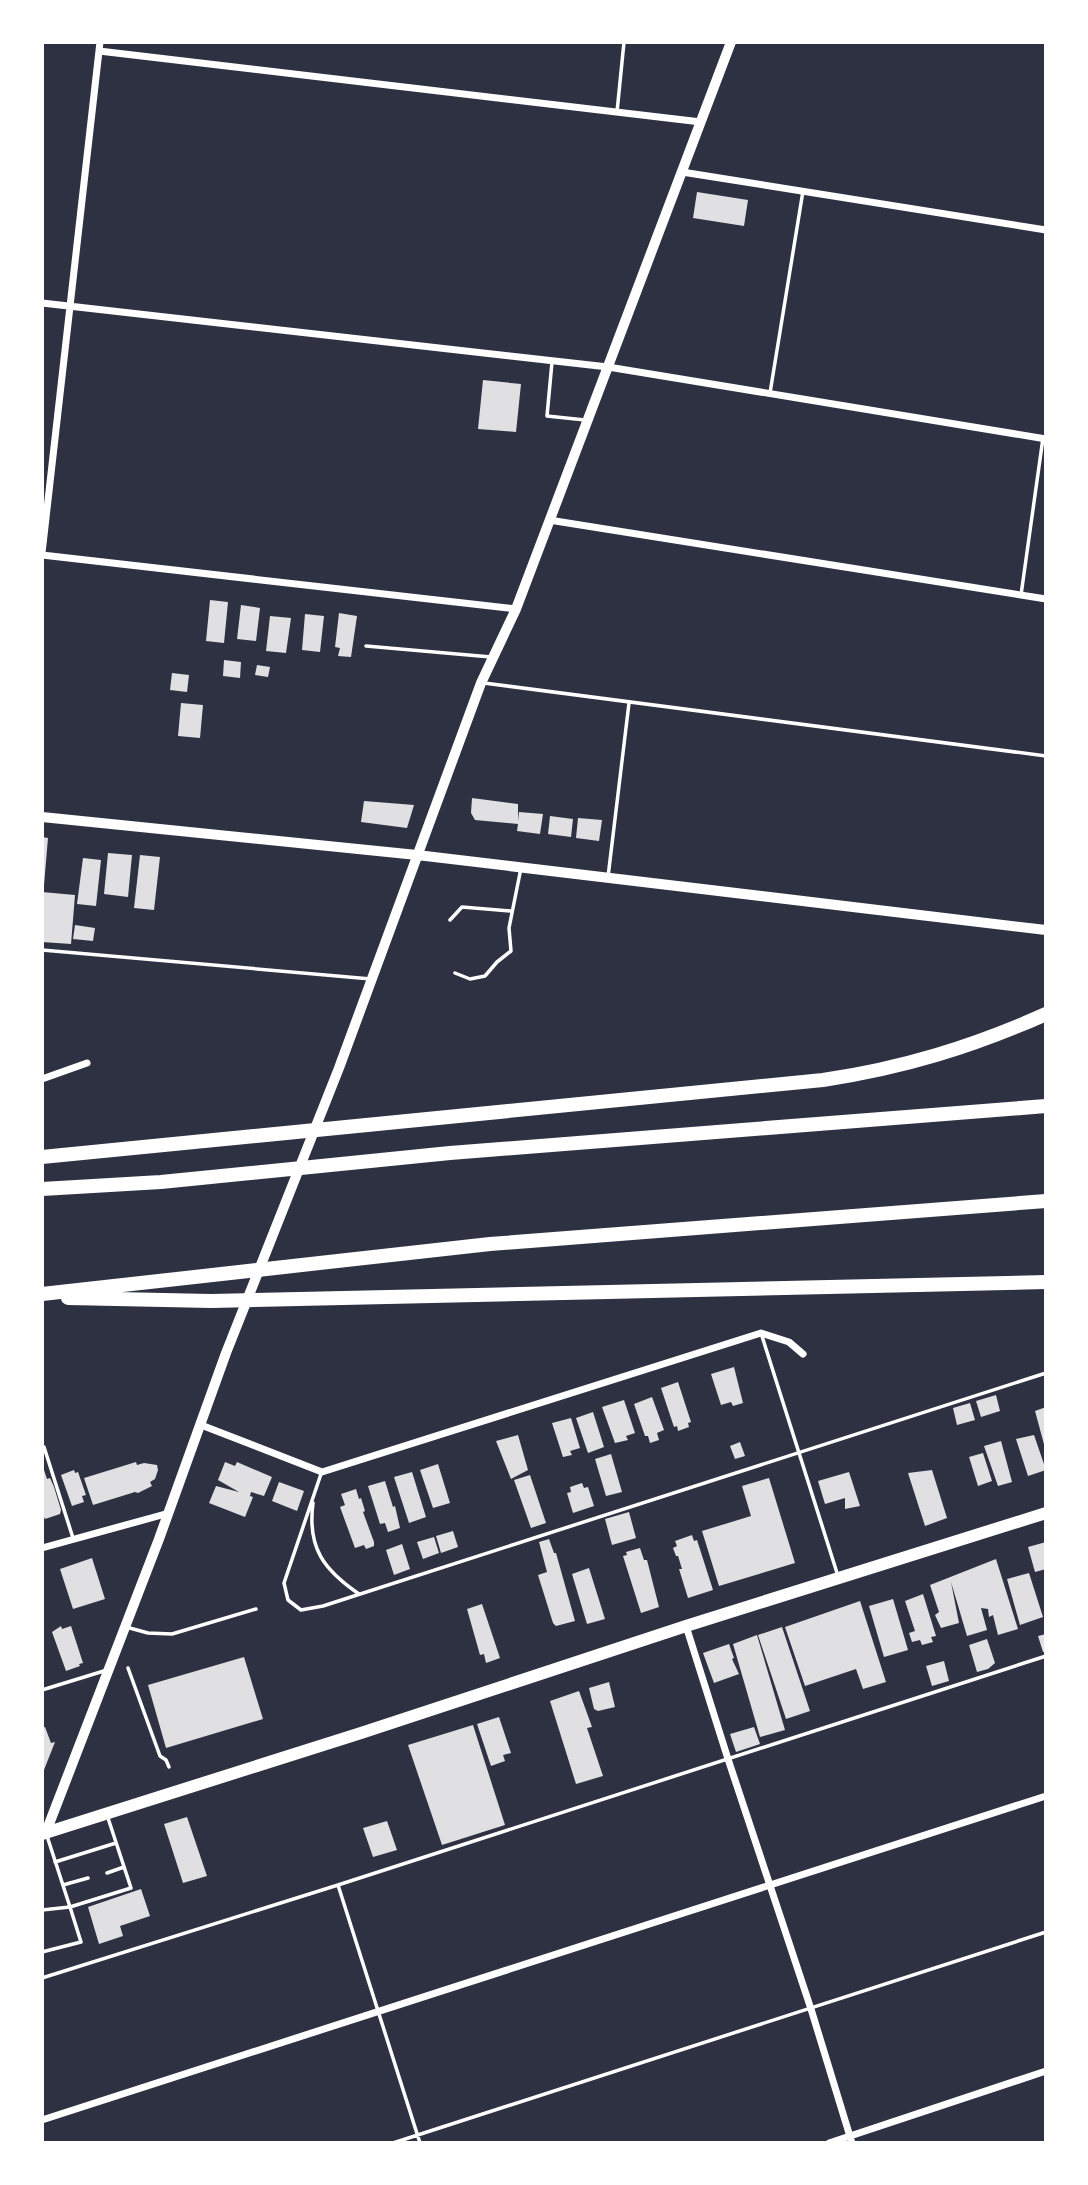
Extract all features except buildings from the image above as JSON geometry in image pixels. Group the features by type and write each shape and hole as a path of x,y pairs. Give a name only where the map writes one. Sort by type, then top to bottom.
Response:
{"highway":[{"path":"42,1157 823,1080 870,1073 934,1057 969,1046 1046,1014"},
{"path":"42,1189 161,1182 450,1153 1046,1106"},
{"path":"42,1296 489,1244 1046,1200"},
{"path":"42,1296 211,1301 1046,1282"}],"main road":[{"path":"44,1833 1046,1513"}],"street":[{"path":"44,1833 169,1513 226,1353 339,1068 481,683 516,609 731,42"},
{"path":"516,609 42,554 99,46 701,122"},
{"path":"682,172 1046,230"},
{"path":"42,303 608,367 1045,439"},
{"path":"549,520 1046,599"},
{"path":"42,817 417,855 1046,930"},
{"path":"42,1079 87,1063"},
{"path":"201,1425 322,1472 761,1333 789,1342 803,1354"},
{"path":"42,1548 169,1513"},
{"path":"686,1626 851,2140"},
{"path":"42,2120 1046,1796"},
{"path":"828,2143 851,2140 1046,2071"}],"lane":[{"path":"617,112 624,42"},
{"path":"770,395 803,191"},
{"path":"552,361 547,416 587,421"},
{"path":"1021,595 1045,439"},
{"path":"366,646 493,657"},
{"path":"481,683 1046,756"},
{"path":"608,877 629,703"},
{"path":"455,973 470,979 485,976 496,962 511,951 511,911 522,867"},
{"path":"450,920 462,907 511,911"},
{"path":"42,950 371,979"},
{"path":"761,1333 838,1578"},
{"path":"322,1472 284,1583 288,1600 295,1608 306,1610 1046,1373"},
{"path":"43,1447 73,1538"},
{"path":"314,1493 312,1532 320,1555 333,1575 359,1594"},
{"path":"124,1627 148,1633 173,1634 256,1609"},
{"path":"42,1978 1046,1656"},
{"path":"42,1690 107,1670"},
{"path":"42,1910 69,1907 131,1888 107,1813"},
{"path":"42,1952 81,1942 44,1833"},
{"path":"55,1862 116,1843"},
{"path":"107,1872 124,1867"},
{"path":"62,1885 88,1878"},
{"path":"338,1885 420,2143"},
{"path":"393,2143 1046,1932"}],"path":[{"path":"128,1668 160,1756 166,1760 169,1768"}]}
